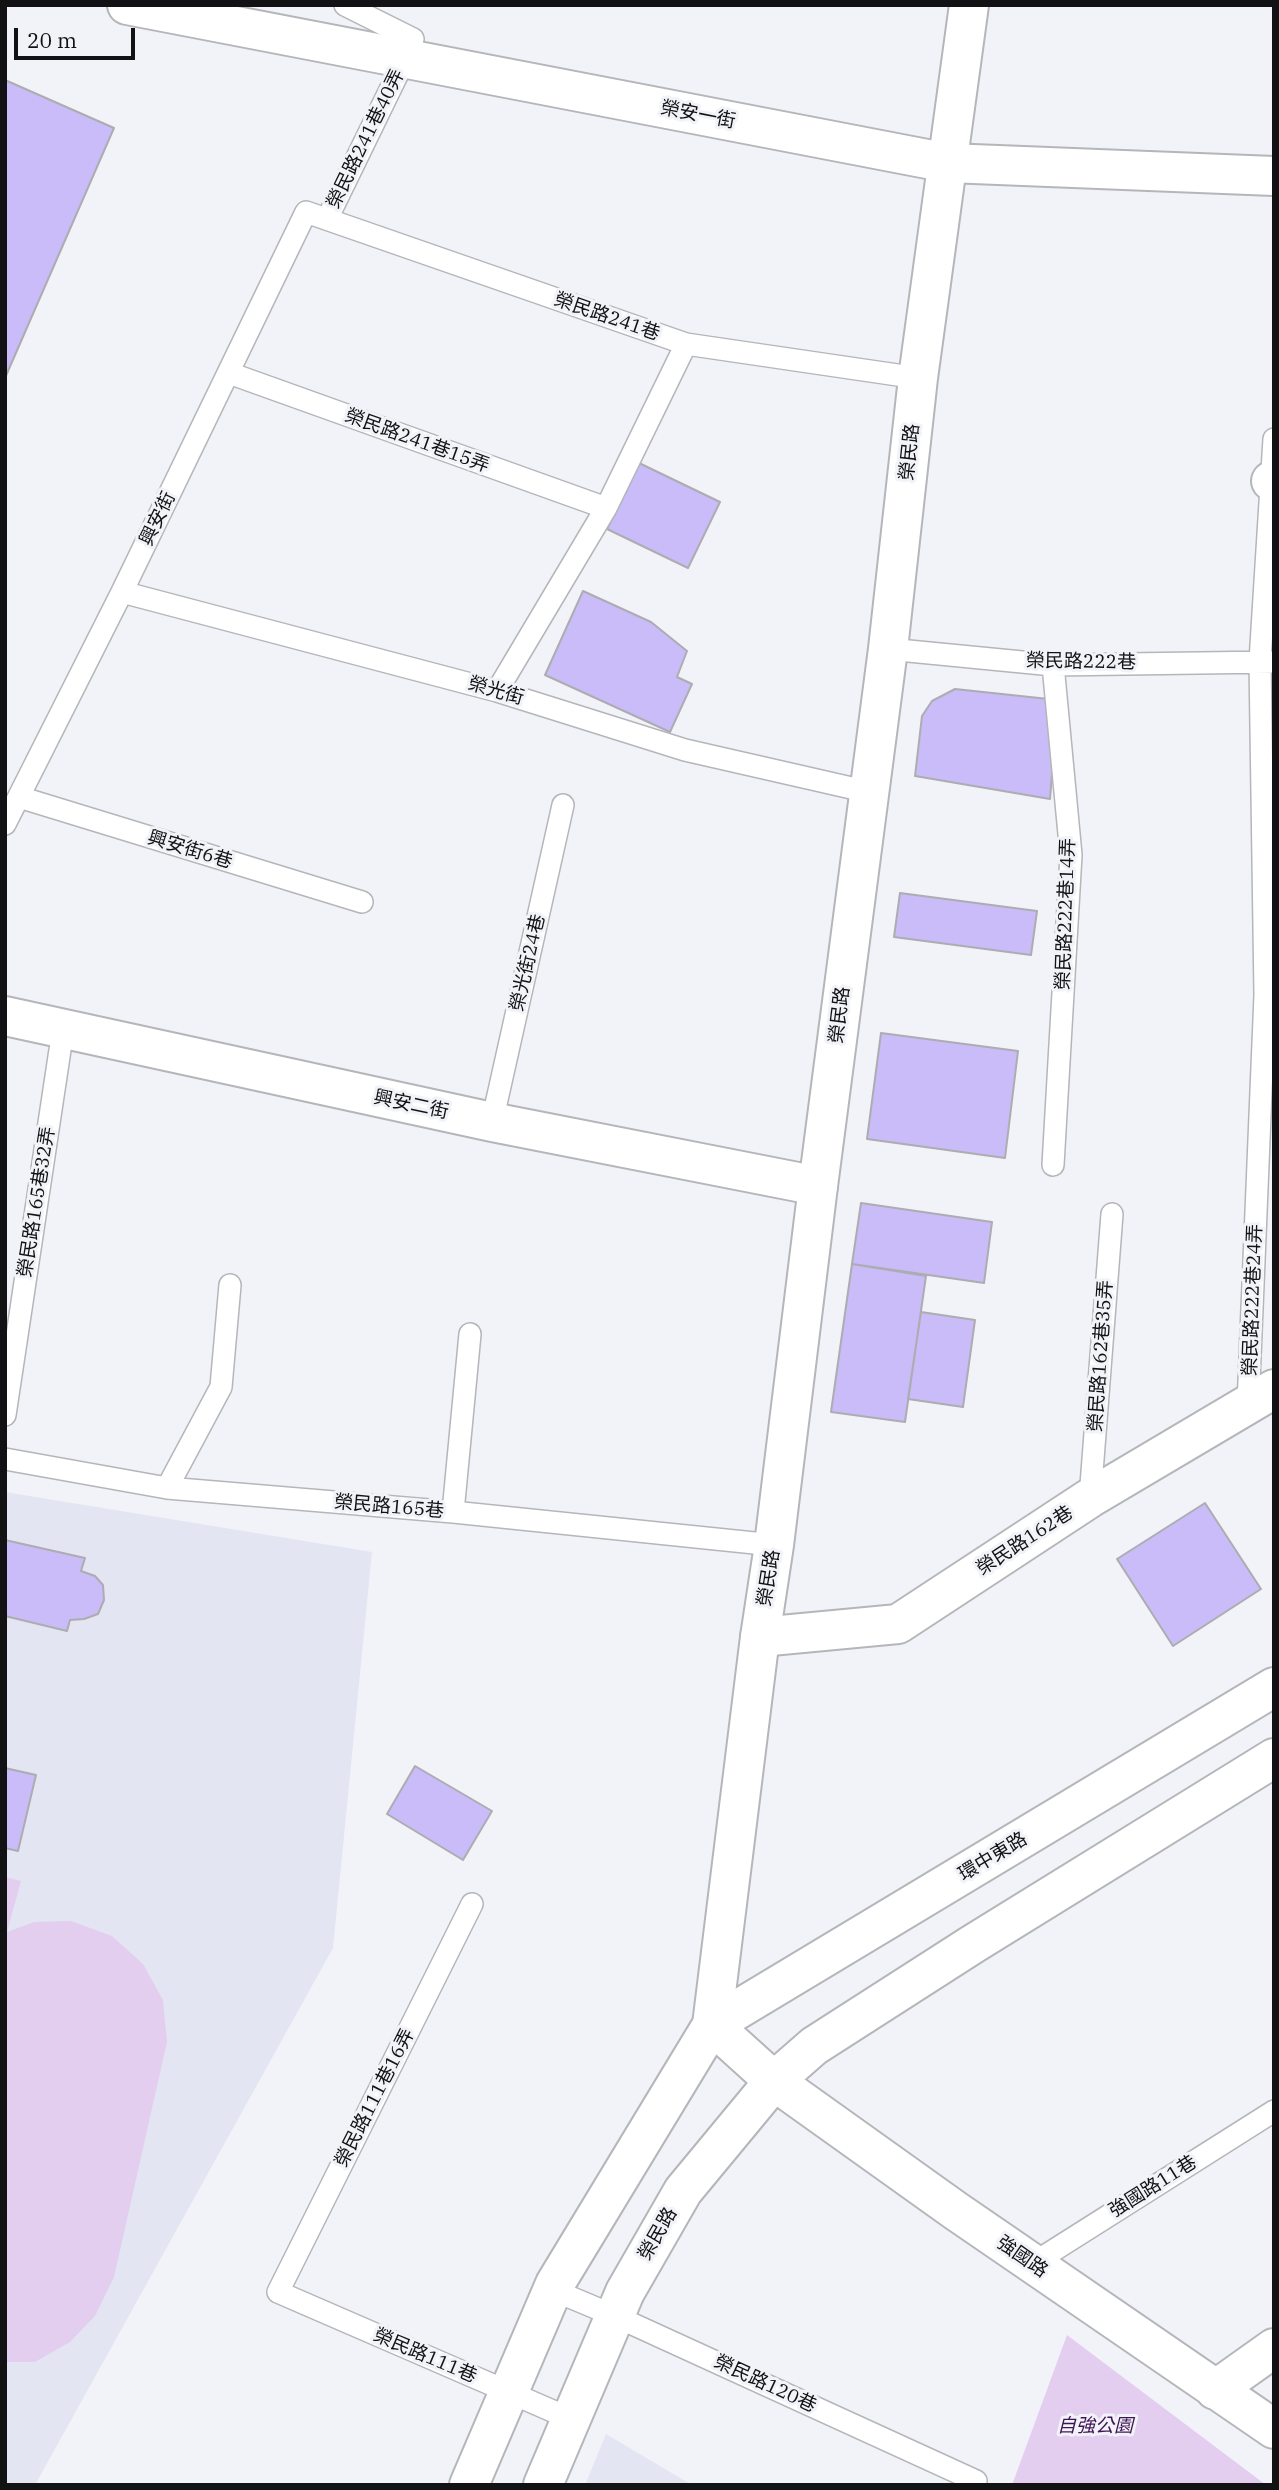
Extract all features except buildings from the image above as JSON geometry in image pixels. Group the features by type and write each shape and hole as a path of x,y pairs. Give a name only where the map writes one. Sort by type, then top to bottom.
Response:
{"street":[{"name":"榮安一街","path":"127,5 409,49 948,163 1274,176"},
{"name":"榮民路","path":"469,2485 553,2290 712,2025 888,649 918,378 969,5"},
{"name":"興安二街","path":"5,1016 492,1122 818,1186"},
{"name":"榮民路162巷","path":"760,1637 898,1624 1090,1498 1261,1397"},
{"name":"環中東路","path":"712,2025 1274,1687"},
{"path":"712,2025 774,2081 814,2046 972,1944 1274,1758"},
{"name":"榮民路","path":"543,2485 625,2292 683,2191 774,2081"},
{"name":"強國路","path":"774,2081 1032,2264 1274,2429"},
{"path":"1215,2390 1274,2348"}],"lane":[{"path":"345,5 409,49"},
{"name":"榮民路241巷40弄","path":"327,219 409,49"},
{"name":"榮民路241巷","path":"306,212 686,344 918,378"},
{"name":"興安街","path":"5,824 122,592 306,212"},
{"path":"497,691 606,508 686,344"},
{"name":"榮民路241巷15弄","path":"229,373 606,508"},
{"name":"榮民路222巷24弄","path":"1261,1397 1267,662 1274,439"},
{"name":"榮光街","path":"122,592 497,691 685,750 869,792"},
{"name":"榮民路222巷","path":"888,649 1053,665 1267,662"},
{"name":"榮民路222巷14弄","path":"1053,665 1071,855 1053,1165"},
{"name":"興安街6巷","path":"19,797 362,902"},
{"name":"榮光街24巷","path":"492,1122 563,805"},
{"name":"榮民路165巷32弄","path":"5,1415 63,1030"},
{"name":"榮民路162巷35弄","path":"1090,1498 1112,1214"},
{"path":"167,1488 221,1387 230,1285"},
{"path":"453,1512 470,1334"},
{"name":"榮民路165巷","path":"5,1459 167,1488 453,1512 774,1545"},
{"name":"榮民路111巷16弄","path":"278,2292 472,1904"},
{"name":"強國路11巷","path":"1032,2264 1274,2111"},
{"name":"榮民路120巷","path":"553,2290 976,2481"},
{"name":"榮民路111巷","path":"278,2292 571,2419"}],"shaded area":[{"path":"5,1492 372,1552 333,1948 35,2485 5,2485"},
{"path":"606,2434 692,2485 585,2485"}],"green space":[{"path":"5,1877 21,1881 7,1932 34,1922 71,1921 112,1936 143,1964 163,2000 167,2042 114,2277 95,2316 70,2342 35,2362 5,2362"},
{"name":"自強公園","path":"1067,2335 1266,2485 1012,2485"}]}
